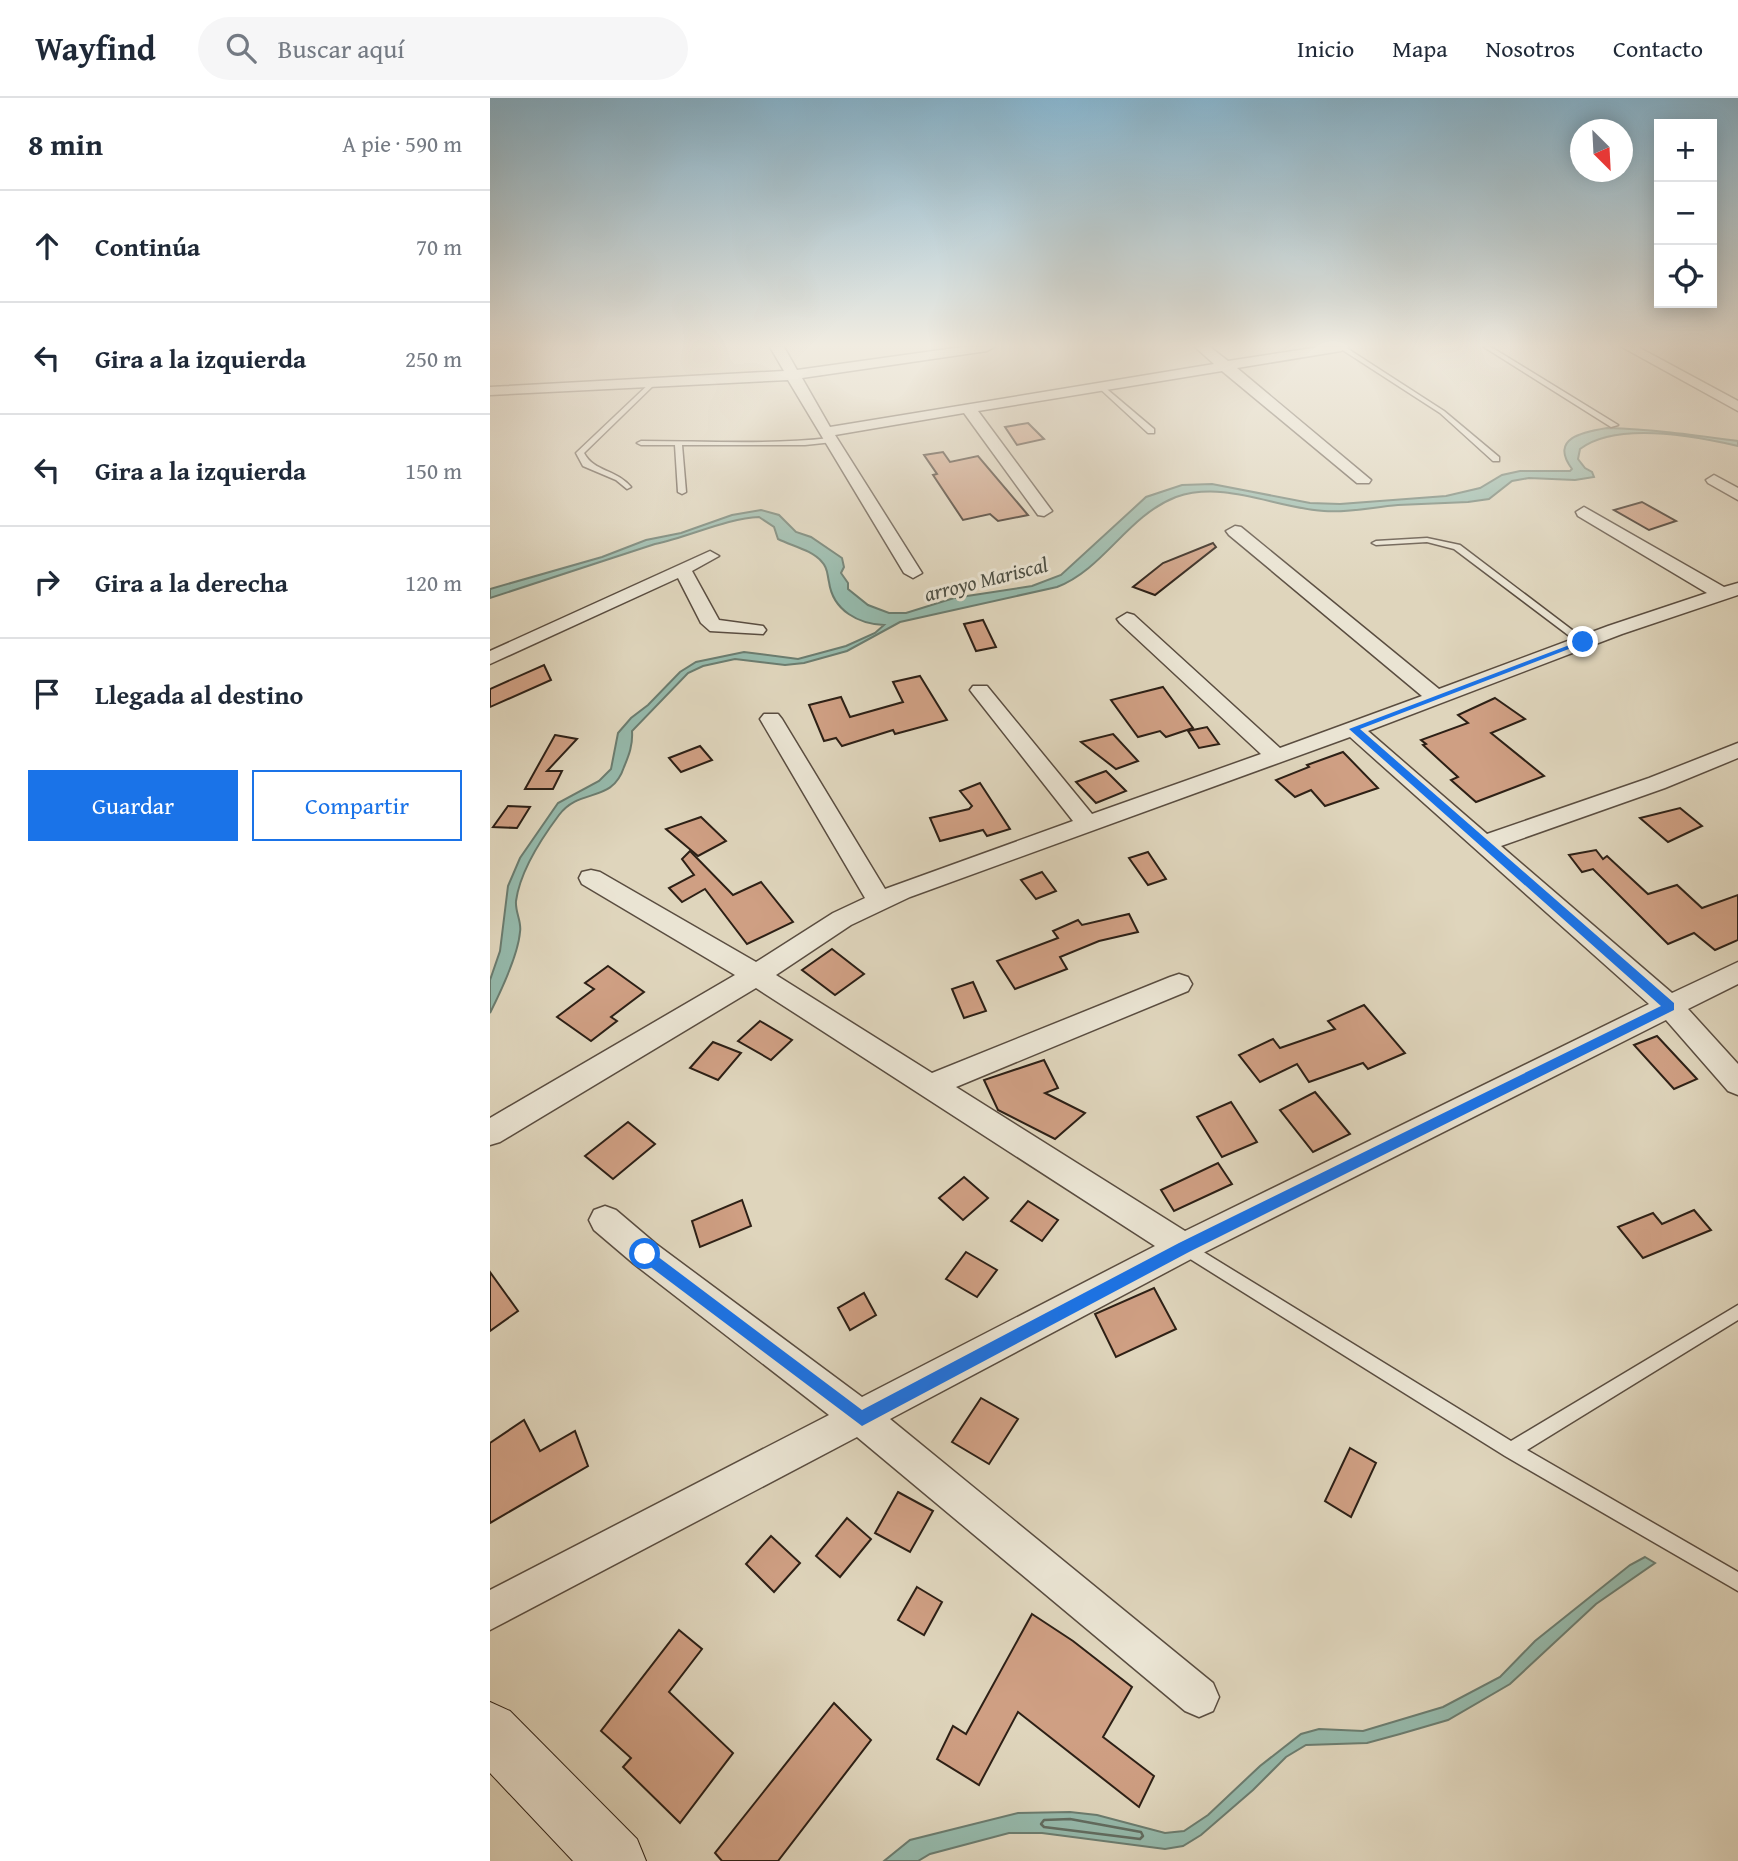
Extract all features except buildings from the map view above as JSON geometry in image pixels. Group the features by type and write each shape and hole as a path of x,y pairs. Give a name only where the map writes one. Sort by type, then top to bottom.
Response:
{"main road":[{"path":"494,1744 615,1861"}],"street":[{"path":"824,429 913,573"},
{"path":"828,436 862,429"},
{"path":"984,429 1044,511"},
{"path":"1302,429 1363,480"},
{"path":"1713,481 1738,495"},
{"path":"1584,512 1730,592"},
{"path":"1235,531 1435,696"},
{"path":"490,658 710,556"},
{"path":"682,569 711,623 717,627 755,630"},
{"path":"490,1133 756,975 842,919 879,900 1353,729 1583,642 1730,592"},
{"path":"1127,619 1276,756"},
{"path":"979,690 1087,824"},
{"path":"771,719 879,900"},
{"path":"1353,729 1670,1007 1738,1083"},
{"path":"1486,843 1657,783 1738,750"},
{"path":"591,878 756,975 1184,1247"},
{"path":"490,1611 1184,1247 1738,972"},
{"path":"932,1085 1179,984"},
{"path":"605,1220 645,1254 862,1418 1199,1697"}],"lane":[{"path":"605,429 580,453 586,464 618,478 627,487"},
{"path":"1462,429 1496,459"},
{"path":"641,443 805,443 828,436"},
{"path":"678,442 682,492"},
{"path":"1376,543 1427,540 1457,547 1583,642"},
{"path":"1184,1247 1511,1450 1738,1582"},
{"path":"1511,1450 1738,1312"}],"water":[{"path":"1601,429 1656,431 1738,441 1738,446 1657,433 1614,435 1596,440 1580,449 1578,459 1594,477 1575,480 1529,478 1512,481 1489,499 1468,502 1333,511 1306,509 1231,493 1194,493 1176,497 1159,506 1129,529 1089,568 1057,587 900,622 847,651 804,663 785,665 735,659 703,666 688,673 632,731 630,750 619,779 604,791 567,806 539,845 518,890 516,905 520,928 516,952 490,1013 490,980 500,951 508,886 520,858 558,803 599,781 611,769 618,733 631,718 648,705 680,672 696,662 744,652 798,659 846,646 875,633 884,625 857,619 842,608 831,592 822,562 807,551 778,539 774,527 759,517 734,521 655,544 490,598 490,589 602,557 646,540 681,533 732,515 761,510 779,515 796,532 811,537 842,558 844,567 841,573 848,583 848,589 868,605 889,613 906,613 954,598 1032,586 1061,575 1146,497 1182,485 1212,484 1310,503 1340,504 1446,496 1480,488 1502,475 1520,471 1570,471 1572,469 1564,450 1567,443 1572,438"},
{"path":"1645,1557 1655,1563 1596,1604 1510,1684 1448,1720 1367,1743 1306,1745 1286,1757 1201,1835 1183,1846 1165,1849 1042,1833 1009,1833 930,1854 918,1861 884,1861 910,1840 1018,1813 1070,1812 1097,1815 1165,1833 1184,1831 1208,1815 1260,1766 1301,1734 1319,1729 1363,1731 1443,1707 1500,1677 1535,1641 1630,1565"}],"route":[{"path":"645,1254 862,1418 1184,1247 1670,1007 1353,729 1583,642"}],"water label":[{"name":"arroyo Mariscal","path":"986,579"}]}
